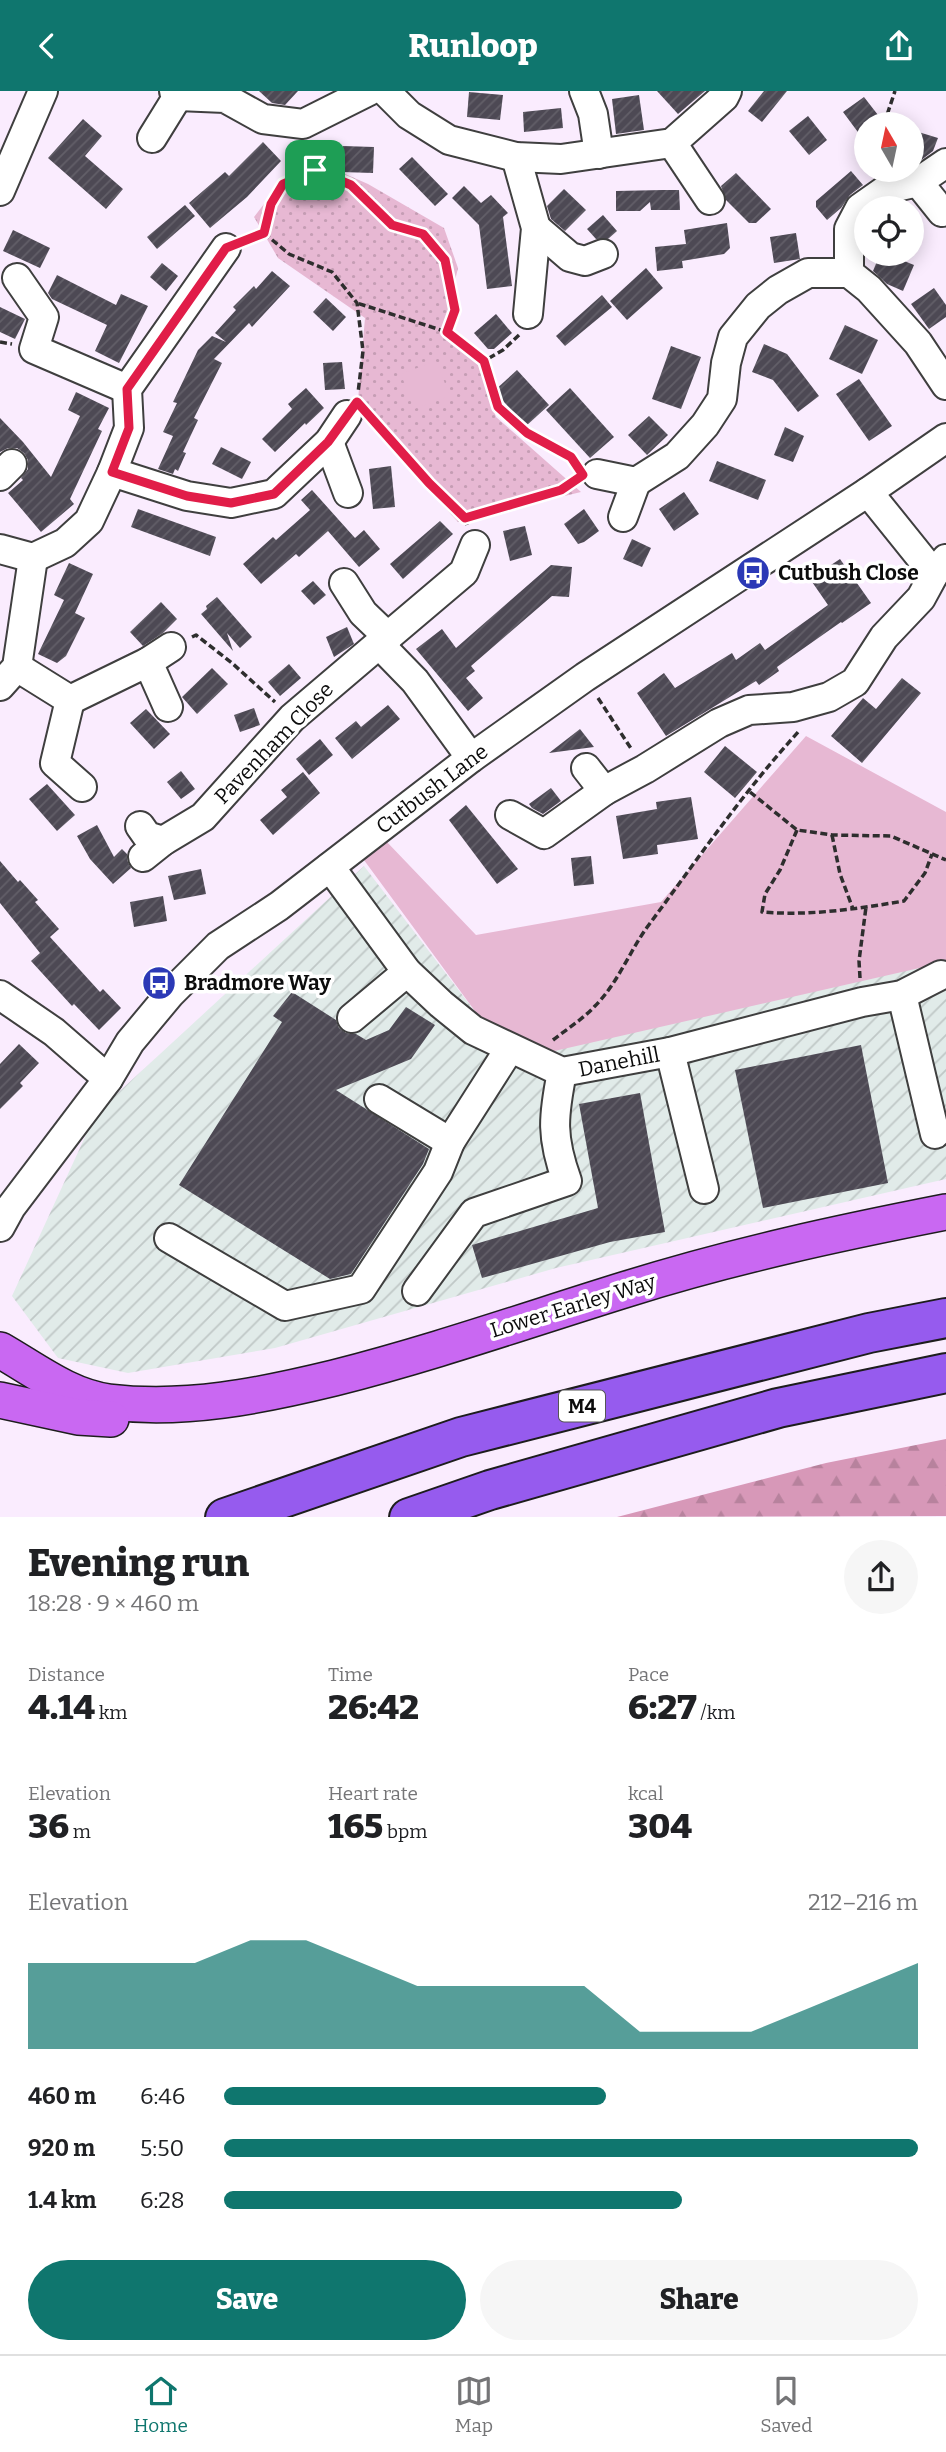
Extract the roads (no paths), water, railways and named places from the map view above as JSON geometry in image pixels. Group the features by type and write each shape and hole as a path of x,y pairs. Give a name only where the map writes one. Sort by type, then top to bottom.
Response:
{"highway":[{"name":"M4","path":"225,1517 461,1437 869,1333 946,1318"},
{"path":"409,1517 490,1490 778,1408 946,1373"}],"main road":[{"name":"Lower Earley Way","path":"0,1350 53,1382 106,1402 200,1404 242,1398 309,1384 416,1356 719,1261 946,1212"},
{"name":"Lower Earley Way","path":"0,1400 78,1417 106,1419 150,1418 200,1404"}],"street":[{"path":"0,191 43,91"},
{"path":"152,138 176,93 225,98 263,118 303,124 369,91"},
{"path":"385,91 409,115 449,140 516,157 561,159 672,143 724,97 727,91"},
{"path":"584,91 593,114 599,154"},
{"path":"672,143 710,200"},
{"path":"516,157 536,228 528,314"},
{"path":"924,178 946,163"},
{"path":"849,273 849,229 860,208 887,189 918,182 942,212"},
{"path":"536,228 570,257 585,261 603,254"},
{"path":"0,549 33,558 65,544 89,521 129,428 127,389 226,248"},
{"path":"623,517 636,482 677,456 705,425 722,399 726,363 733,337 758,306 778,290 808,273 849,273 870,289 918,343 946,385"},
{"path":"17,278 44,317 34,349 127,389"},
{"path":"112,472 187,496 231,503 274,494 328,442 352,409"},
{"name":"Cutbush Lane","path":"0,1227 30,1180 108,1079 131,1042 170,993 218,946 279,906 471,758 585,677 946,438"},
{"path":"328,442 348,493"},
{"path":"590,475 636,482"},
{"path":"510,815 544,834 604,791 719,723 749,710 793,707 830,697 855,682 884,637 921,598 940,567 868,492"},
{"name":"Pavenham Close","path":"149,841 208,827 292,718 383,641 472,574 475,545"},
{"path":"33,558 9,677 70,700 159,654 168,707"},
{"path":"344,583 383,641 471,758"},
{"path":"70,700 55,763 82,787"},
{"path":"586,768 604,791"},
{"name":"Danehill","path":"330,867 407,972 474,1030 562,1072 617,1064 670,1052 862,1002 902,995 941,975"},
{"path":"352,1018 407,972"},
{"path":"0,995 54,1032 108,1079"},
{"path":"902,995 935,1134"},
{"path":"670,1052 704,1189"},
{"path":"169,1238 285,1306 361,1289 438,1172 450,1142 520,1053"},
{"path":"417,1291 474,1213 567,1181 557,1152 554,1111 562,1072"},
{"path":"379,1099 450,1142"}],"place":[{"name":"Cutbush Close","path":"753,573"},
{"name":"Bradmore Way","path":"159,983"}]}
